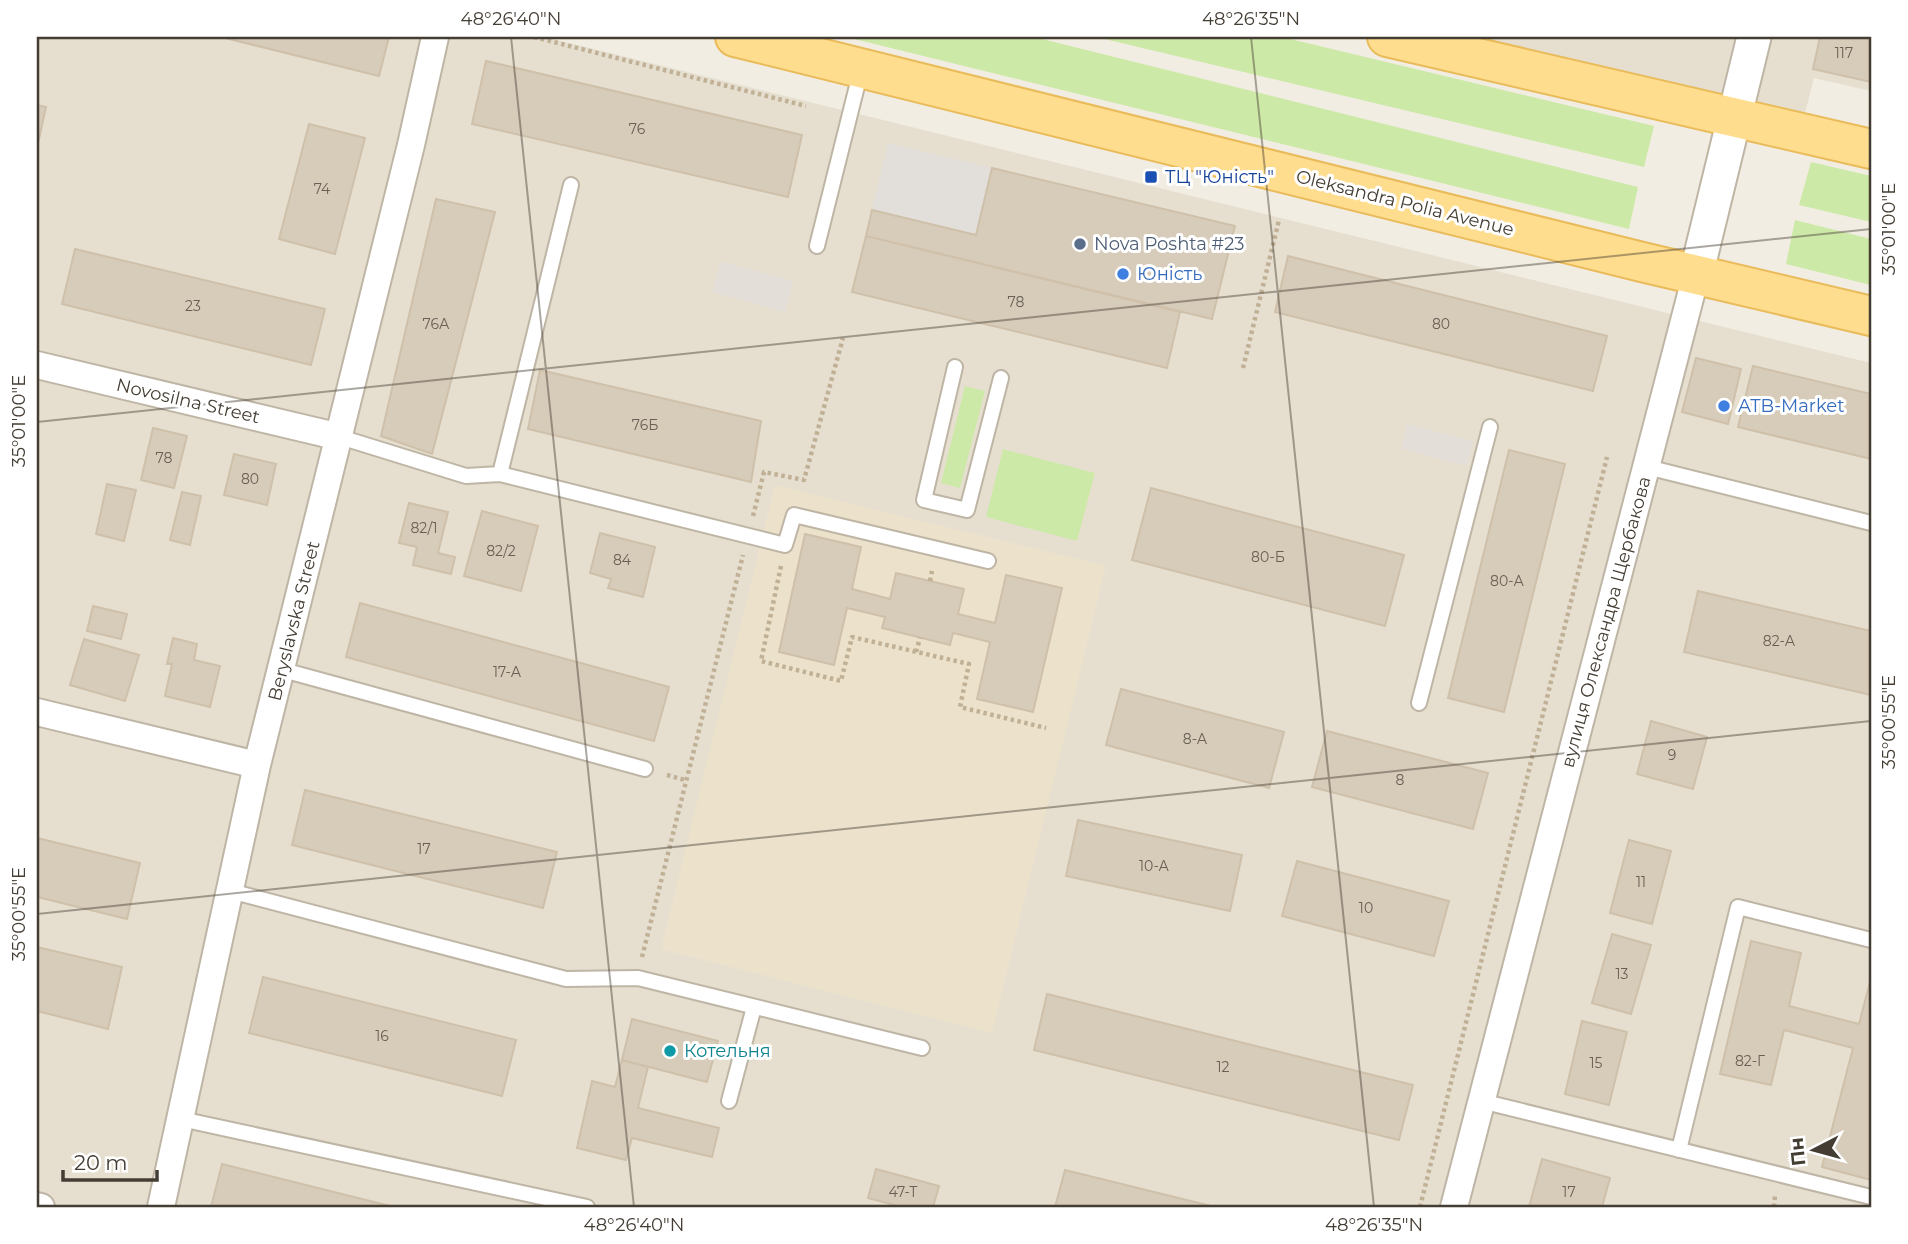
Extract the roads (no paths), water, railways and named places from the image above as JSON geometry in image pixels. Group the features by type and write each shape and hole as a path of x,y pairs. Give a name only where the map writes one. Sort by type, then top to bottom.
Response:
{"main road":[{"name":"Oleksandra Polia Avenue","path":"736,37 1871,316"},
{"path":"1387,37 1871,149"}],"street":[{"name":"Beryslavska Street","path":"161,1207 257,765 340,437 435,37"},
{"name":"вулиця Олександра Щербакова","path":"1454,1207 1647,467 1754,37"},
{"name":"Novosilna Street","path":"37,365 340,437"},
{"path":"37,712 257,765"}],"lane":[{"path":"817,246 861,69"},
{"path":"500,474 571,186"},
{"path":"955,367 924,500 947,506 967,509 1000,378"},
{"path":"1419,703 1490,427"},
{"path":"340,437 466,476 500,474 785,545 794,515 988,561"},
{"path":"1647,467 1871,523"},
{"path":"283,670 645,769"},
{"path":"230,891 566,979 638,978 922,1048"},
{"path":"1679,1150 1738,907 1871,940"},
{"path":"729,1101 754,1007"},
{"path":"1481,1101 1871,1198"},
{"path":"181,1119 587,1207"}],"place":[{"name":"ТЦ \"Юність\"","path":"1151,177"},
{"name":"Nova Poshta #23","path":"1080,244"},
{"name":"Юність","path":"1123,274"},
{"name":"ATB-Market","path":"1724,406"},
{"name":"Котельня","path":"670,1051"}]}
